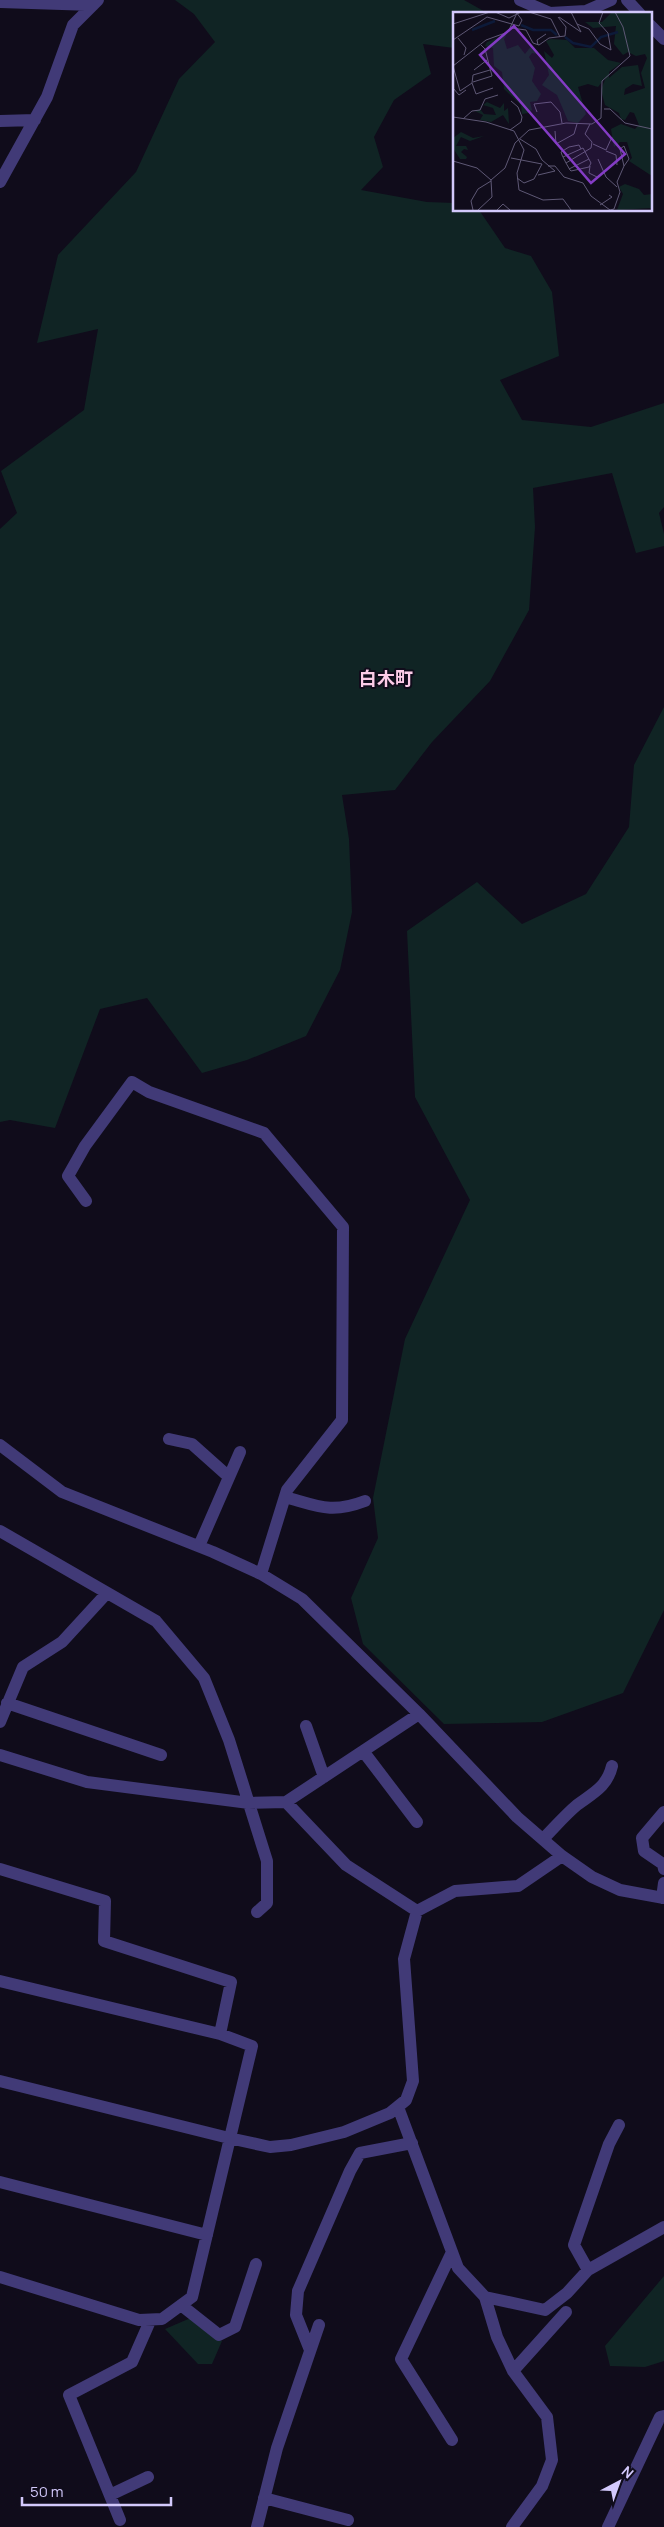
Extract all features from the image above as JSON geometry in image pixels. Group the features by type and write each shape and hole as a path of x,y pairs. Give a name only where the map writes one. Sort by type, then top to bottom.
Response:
{"street":[{"path":"520,0 548,12"},
{"path":"562,12 586,10 611,0"},
{"path":"627,0 638,12"},
{"path":"0,2 95,3"},
{"path":"0,182 51,88 73,25 95,3"},
{"path":"652,27 664,40"},
{"path":"0,121 35,120"},
{"path":"86,1201 68,1176 85,1146 132,1082 149,1092 264,1133 343,1227 342,1420 287,1490 262,1574"},
{"path":"169,1439 192,1444 229,1477"},
{"path":"0,1445 62,1492 199,1546 262,1574 302,1599 419,1714 517,1817 562,1856 592,1877 620,1890 663,1898 664,1883"},
{"path":"199,1546 240,1452"},
{"path":"285,1497 328,1509 348,1508 365,1501"},
{"path":"0,1531 156,1622 204,1678 229,1740 267,1861 267,1904 257,1912"},
{"path":"0,1722 23,1667 62,1642 108,1593"},
{"path":"7,1703 161,1755"},
{"path":"0,1755 87,1782 249,1803 286,1802 419,1714"},
{"path":"306,1726 324,1777"},
{"path":"363,1751 416,1822"},
{"path":"543,1839 576,1806 596,1793 609,1778 612,1766"},
{"path":"286,1802 346,1865 417,1911"},
{"path":"664,1812 642,1838 644,1851 663,1864 664,1869"},
{"path":"0,2081 270,2147 291,2145 344,2132 390,2113 406,2100 413,2081 404,1959 417,1911 455,1891 518,1886 562,1856"},
{"path":"0,1870 105,1901 104,1941 232,1982 220,2034"},
{"path":"0,1981 220,2034 252,2046 192,2297 162,2319 139,2320 0,2277"},
{"path":"398,2107 458,2268 485,2297 497,2337 513,2370 547,2416 552,2460 542,2486 512,2527"},
{"path":"588,2270 574,2245 609,2144 620,2125"},
{"path":"310,2350 296,2315 298,2291 350,2171 360,2153 412,2144"},
{"path":"0,2182 207,2235"},
{"path":"485,2297 545,2310 567,2293 588,2270 664,2227"},
{"path":"452,2252 401,2359 452,2440"},
{"path":"181,2305 219,2336 235,2327 256,2264"},
{"path":"513,2370 566,2312"},
{"path":"120,2520 69,2395 132,2362 150,2321"},
{"path":"257,2527 277,2448 319,2325"},
{"path":"608,2527 660,2417 664,2416"},
{"path":"110,2495 148,2477"},
{"path":"264,2498 348,2520"}],"green space":[{"path":"175,0 464,0 485,12 453,12 453,48 423,44 431,74 394,100 374,137 383,167 361,190 427,202 453,203 453,211 480,211 505,248 531,256 552,292 559,356 500,380 522,420 591,427 664,403 664,507 659,513 664,534 664,546 636,553 612,473 533,488 535,527 529,610 490,681 432,742 395,790 342,795 349,839 352,912 340,970 306,1036 247,1060 202,1073 147,998 100,1009 55,1128 10,1120 0,1122 0,529 17,513 1,471 84,410 98,329 37,343 58,255 136,172 179,79 215,42 194,14"},
{"path":"664,707 664,1610 623,1693 542,1722 444,1724 363,1644 351,1598 378,1538 373,1498 405,1339 470,1200 415,1097 407,931 477,882 522,924 586,894 629,827 634,765"},
{"path":"664,2276 664,2361 645,2367 610,2366 605,2346"},
{"path":"193,2317 222,2341 212,2364 198,2364 165,2329"}],"district":[{"name":"白木町","path":"386,678"}]}
